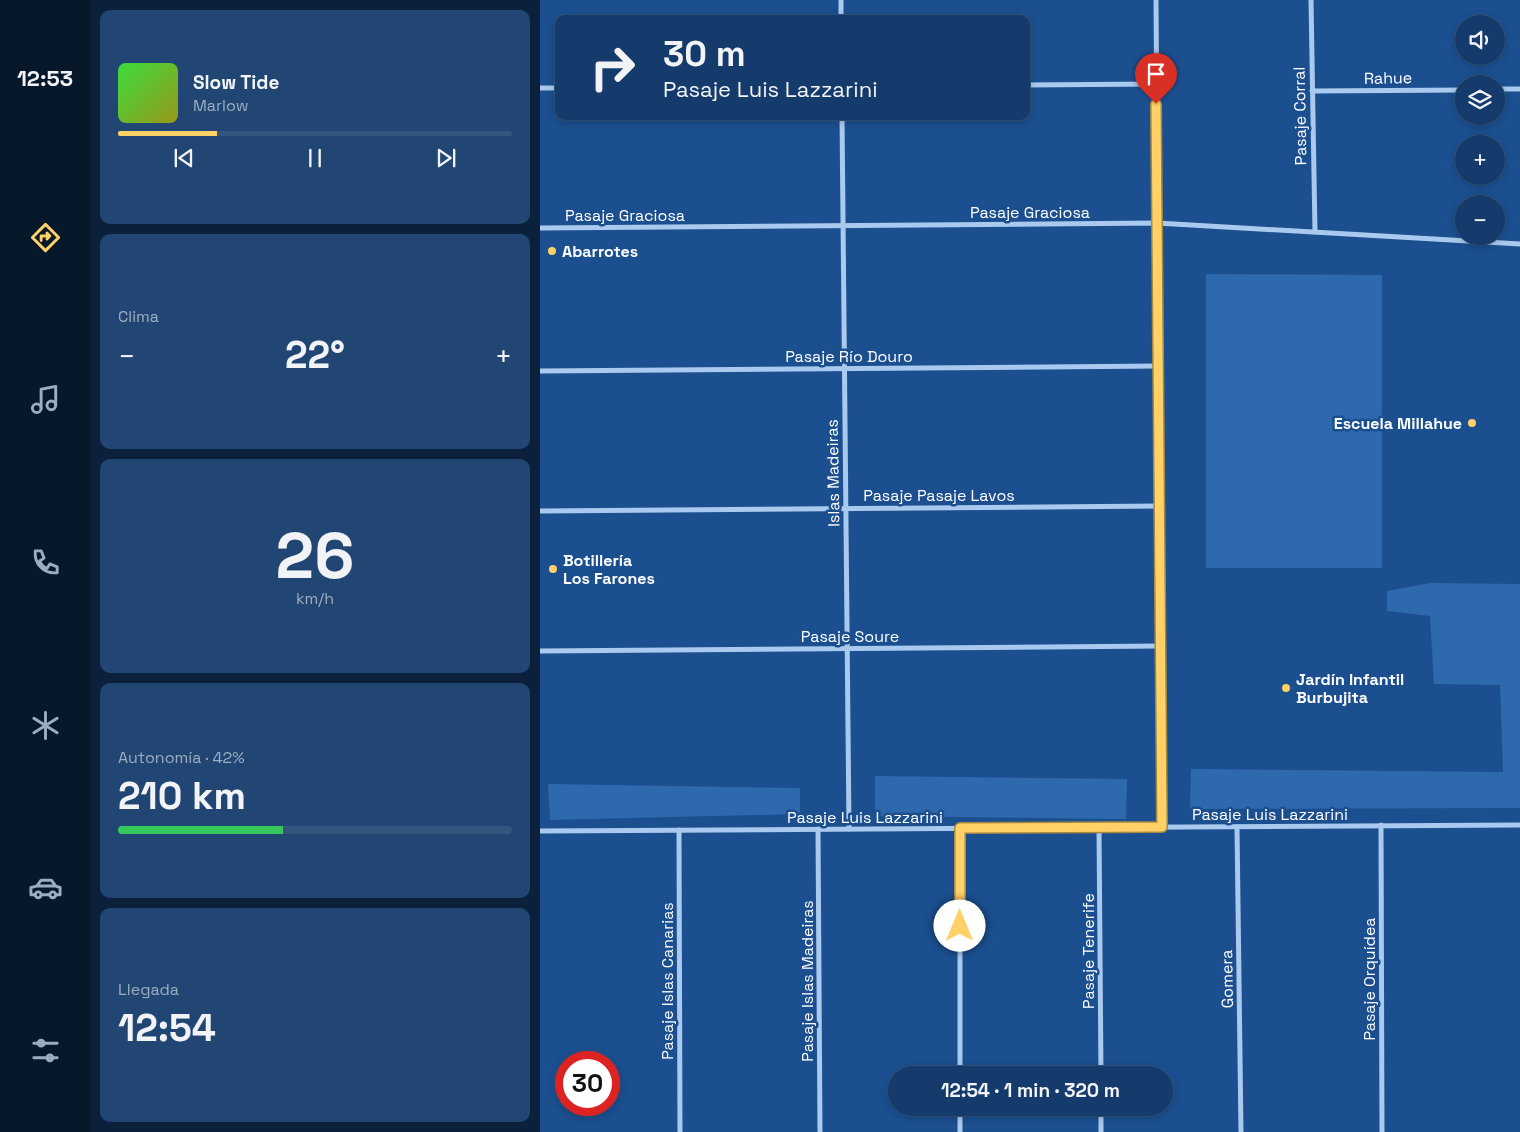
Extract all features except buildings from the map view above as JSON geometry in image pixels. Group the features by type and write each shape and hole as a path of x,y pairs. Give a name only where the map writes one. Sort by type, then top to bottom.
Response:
{"street":[{"path":"841,0 841,15"},
{"path":"1156,0 1162,827"},
{"name":"Pasaje Corral","path":"1310,0 1315,232"},
{"path":"1030,85 1156,84"},
{"path":"540,88 555,88"},
{"path":"1505,89 1520,89"},
{"name":"Rahue","path":"1312,92 1455,90"},
{"name":"Islas Madeiras","path":"842,120 849,829"},
{"name":"Pasaje Graciosa","path":"540,228 1157,223 1520,244"},
{"name":"Pasaje Río Douro","path":"540,371 1158,366"},
{"name":"Pasaje Pasaje Lavos","path":"540,511 1159,506"},
{"name":"Pasaje Soure","path":"540,651 1160,646"},
{"name":"Pasaje Orquídea","path":"1381,825 1382,1132"},
{"name":"Pasaje Luis Lazzarini","path":"540,831 1520,825"},
{"name":"Gomera","path":"1238,826 1241,1132"},
{"path":"960,828 960,1066"},
{"name":"Pasaje Tenerife","path":"1099,828 1101,1066"},
{"name":"Pasaje Islas Madeiras","path":"818,829 820,1132"},
{"name":"Pasaje Islas Canarias","path":"679,830 680,1132"},
{"path":"960,1116 960,1132"},
{"path":"1101,1116 1101,1132"}],"shaded area":[{"path":"1206,274 1382,275 1382,568 1206,568"},
{"path":"1430,583 1520,584 1520,808 1190,809 1191,769 1503,772 1500,685 1434,684 1430,616 1387,611 1387,591"},
{"path":"875,776 1127,779 1126,819 875,816"},
{"path":"548,784 800,788 800,814 550,820"}],"place":[{"name":"Abarrotes","path":"552,251"},
{"name":"Escuela Millahue","path":"1472,423"},
{"name":"Botillería Los Farones","path":"553,569"},
{"name":"Jardín Infantil Burbujita","path":"1286,688"}],"route":[{"path":"960,926 960,828 1162,827 1156,104"}]}
